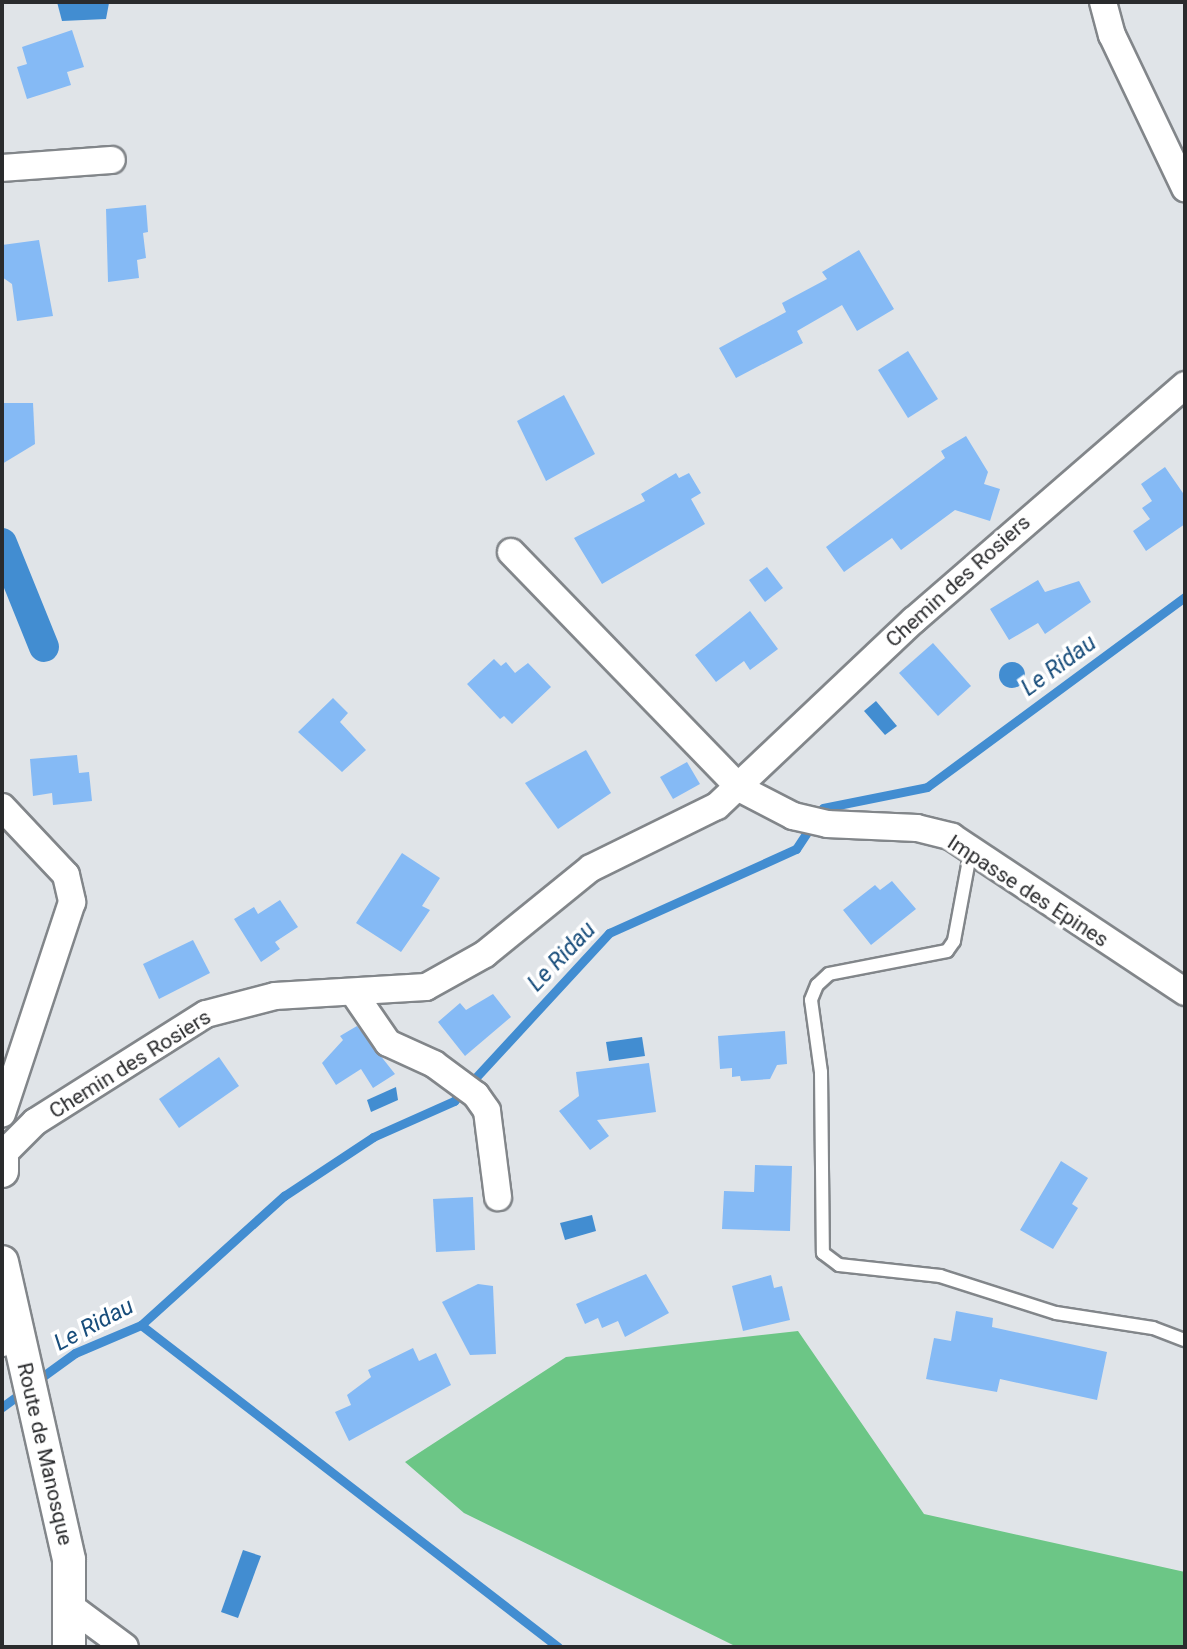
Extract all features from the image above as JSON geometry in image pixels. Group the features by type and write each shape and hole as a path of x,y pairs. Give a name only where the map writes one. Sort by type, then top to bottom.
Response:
{"street":[{"path":"1103,2 1112,35 1185,188"},
{"path":"2,168 112,160"},
{"name":"Chemin des Rosiers","path":"2,1157 35,1122 206,1014 275,996 355,995 426,987 458,973 591,868 691,821 741,789 815,710 914,620 1185,385"},
{"path":"511,552 741,789"},
{"name":"Impasse des Epines","path":"741,789 793,816 827,824 917,828 971,849 1185,992"},
{"path":"2,807 66,875 72,902 2,1114"},
{"path":"355,995 388,1043 467,1087 487,1111 498,1197"},
{"path":"2,1157 2,1171"},
{"name":"Route de Manosque","path":"2,1262 10,1350 34,1399 69,1560 69,1647"},
{"path":"71,1607 125,1647"}],"lane":[{"path":"971,849 954,941 947,951 829,974 811,999 821,1072 823,1253 839,1265 940,1276 1056,1313 1153,1328 1185,1340"}],"green space":[{"path":"798,1331 924,1514 1185,1572 1185,1647 737,1647 464,1513 405,1462 566,1357"}],"water":[{"path":"57,2 109,3 106,19 62,21"},
{"path":"1012,662 1021,666 1025,675 1021,684 1012,688 1003,684 999,675 1003,666"},
{"path":"876,701 897,726 885,735 864,711"},
{"path":"642,1037 645,1056 609,1061 606,1042"},
{"path":"396,1087 398,1100 371,1112 367,1100"},
{"path":"592,1215 596,1231 565,1240 560,1223"},
{"path":"243,1550 261,1556 238,1618 221,1612"}],"building":[{"path":"72,30 84,67 67,72 71,85 27,99 17,67 27,64 22,47"},
{"path":"146,205 148,232 143,233 146,258 137,260 139,278 108,282 106,209"},
{"path":"39,240 53,316 17,321 12,284 2,277 2,245"},
{"path":"859,250 894,309 857,331 842,305 797,331 803,343 736,378 719,348 786,312 782,303 827,279 822,272"},
{"path":"908,351 938,399 908,418 878,370"},
{"path":"564,395 595,454 546,481 517,421"},
{"path":"2,403 33,403 35,444 2,464"},
{"path":"966,436 988,472 984,484 1000,489 990,521 955,510 901,550 892,538 844,572 826,547 945,458 941,451"},
{"path":"1165,467 1185,496 1185,524 1146,551 1133,531 1150,519 1142,508 1152,501 1141,484"},
{"path":"676,473 679,478 689,473 701,493 691,499 705,524 602,584 574,538 645,501 641,494"},
{"path":"767,567 783,588 765,602 749,580"},
{"path":"1038,580 1045,592 1079,581 1091,602 1045,634 1038,623 1009,640 990,609"},
{"path":"750,611 778,649 750,670 744,661 716,682 695,655"},
{"path":"933,643 971,686 938,716 899,673"},
{"path":"494,659 501,666 506,662 515,673 528,663 551,687 512,724 504,716 500,719 467,684"},
{"path":"333,698 348,713 340,722 366,750 342,772 298,732"},
{"path":"586,750 611,793 558,829 525,783"},
{"path":"77,755 79,773 89,772 92,801 53,805 52,793 33,796 30,759"},
{"path":"687,762 700,784 673,799 660,777"},
{"path":"402,853 440,878 422,906 430,910 401,952 356,923"},
{"path":"892,881 916,909 871,945 843,910 875,885 880,890"},
{"path":"280,900 298,927 275,942 280,949 261,962 234,919 254,907 258,914"},
{"path":"193,940 210,973 159,999 143,964"},
{"path":"493,994 511,1017 465,1056 438,1022 460,1003 466,1010"},
{"path":"357,1026 395,1074 373,1088 361,1069 336,1085 322,1063 343,1040 340,1036"},
{"path":"785,1031 787,1064 777,1065 770,1079 741,1081 740,1076 732,1077 732,1068 720,1069 718,1036"},
{"path":"219,1057 239,1086 179,1128 159,1099"},
{"path":"649,1063 656,1112 597,1120 609,1136 590,1150 559,1111 579,1096 576,1072"},
{"path":"1061,1161 1088,1178 1072,1204 1078,1208 1053,1249 1020,1230"},
{"path":"755,1165 792,1166 790,1231 722,1229 724,1191 754,1192"},
{"path":"473,1197 475,1250 436,1252 433,1199"},
{"path":"646,1274 669,1313 625,1337 618,1321 602,1328 598,1318 585,1324 576,1304"},
{"path":"771,1275 774,1288 782,1286 790,1320 743,1331 732,1286"},
{"path":"478,1284 493,1286 496,1354 470,1355 442,1302"},
{"path":"956,1311 993,1318 992,1327 1107,1352 1097,1400 1000,1379 997,1392 926,1379 934,1338 951,1341"},
{"path":"413,1348 419,1361 436,1353 451,1385 349,1441 335,1412 351,1405 347,1395 371,1377 368,1370"}],"waterway":[{"path":"2,543 44,647"},
{"name":"Le Ridau","path":"35,1382 75,1353 141,1325 284,1196 373,1137 454,1101 609,933 796,849 823,808 927,787 1185,597"},
{"path":"141,1325 558,1647"},
{"name":"Le Ridau","path":"2,1407 24,1391"}]}
